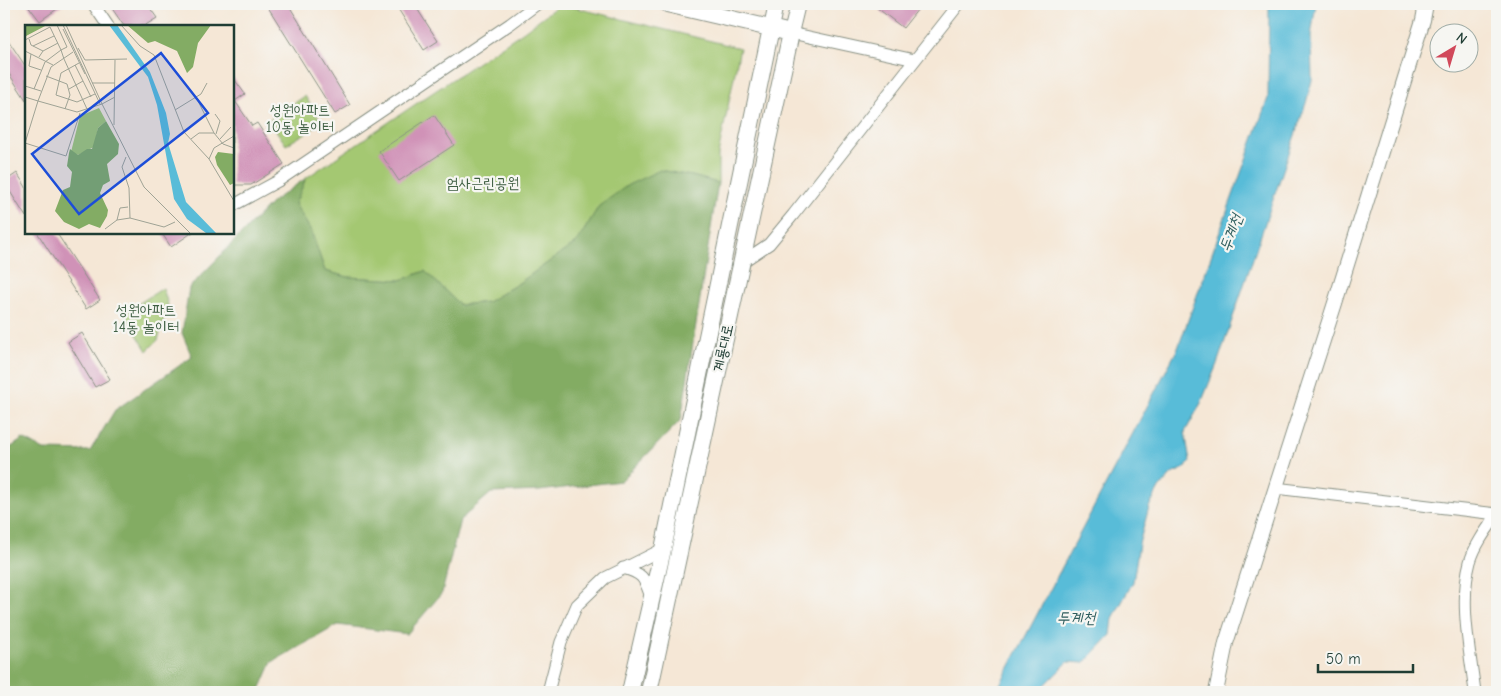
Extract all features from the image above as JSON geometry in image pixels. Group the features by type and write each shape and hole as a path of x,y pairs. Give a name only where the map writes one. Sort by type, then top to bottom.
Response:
{"main road":[{"path":"667,4 791,33"},
{"name":"계룡대로","path":"630,692 663,549 771,28"},
{"name":"계룡대로","path":"649,692 791,33"}],"street":[{"path":"93,4 107,25"},
{"path":"234,205 278,181 537,4"},
{"name":"계룡대로","path":"771,28 776,4"},
{"name":"계룡대로","path":"791,33 798,4"},
{"path":"742,262 768,244 793,216 959,4"},
{"path":"1216,692 1226,643 1335,303 1420,29 1426,4"},
{"path":"791,33 915,60"},
{"path":"1275,488 1497,515"},
{"path":"1475,692 1465,587 1471,560 1484,532 1497,515"},
{"path":"548,692 561,642 577,605 605,578 663,549"},
{"path":"623,568 636,572 644,578 651,597"}],"green space":[{"name":"엄사근린공원","path":"560,4 740,48 718,155 718,183 692,176 599,206 577,242 519,283 487,302 459,305 425,271 401,280 348,277 325,271 311,231 295,204 306,178 524,31"},
{"name":"성원아파트 10동 놀이터","path":"305,96 322,123 286,145 269,120"},
{"path":"660,170 718,183 681,420 621,481 539,491 491,493 460,520 442,593 407,634 338,625 272,662 259,692 4,692 4,452 23,439 44,450 90,451 115,410 192,357 182,333 189,288 272,202 306,178 295,204 311,231 325,271 348,277 401,280 425,271 460,305 487,302 519,283 577,242 599,206 628,185"},
{"name":"성원아파트 14동 놀이터","path":"163,288 168,305 158,340 147,351 124,313"}],"water":[{"name":"두계천","path":"1269,4 1316,4 1311,36 1312,80 1306,103 1217,364 1201,403 1185,432 1190,461 1185,468 1172,474 1159,488 1149,507 1139,544 1133,582 1113,618 1111,635 1084,663 1068,662 1044,686 1041,692 996,692 1178,348 1268,98"}],"building":[{"path":"27,4 64,4 40,21"},
{"path":"109,4 147,4 157,18 146,25 123,25"},
{"path":"266,4 288,4 350,105 335,114"},
{"path":"395,4 414,4 438,41 424,50"},
{"path":"872,4 922,4 903,28"},
{"path":"4,34 25,66 25,98 4,66"},
{"path":"234,79 245,94 235,101 252,126 257,123 284,164 251,185 234,185"},
{"path":"434,115 454,145 399,181 379,151"},
{"path":"17,173 25,185 25,215 4,182"},
{"path":"38,234 57,234 100,300 86,309"},
{"path":"162,234 190,234 171,247"},
{"path":"82,333 110,379 95,387 68,342"}]}
